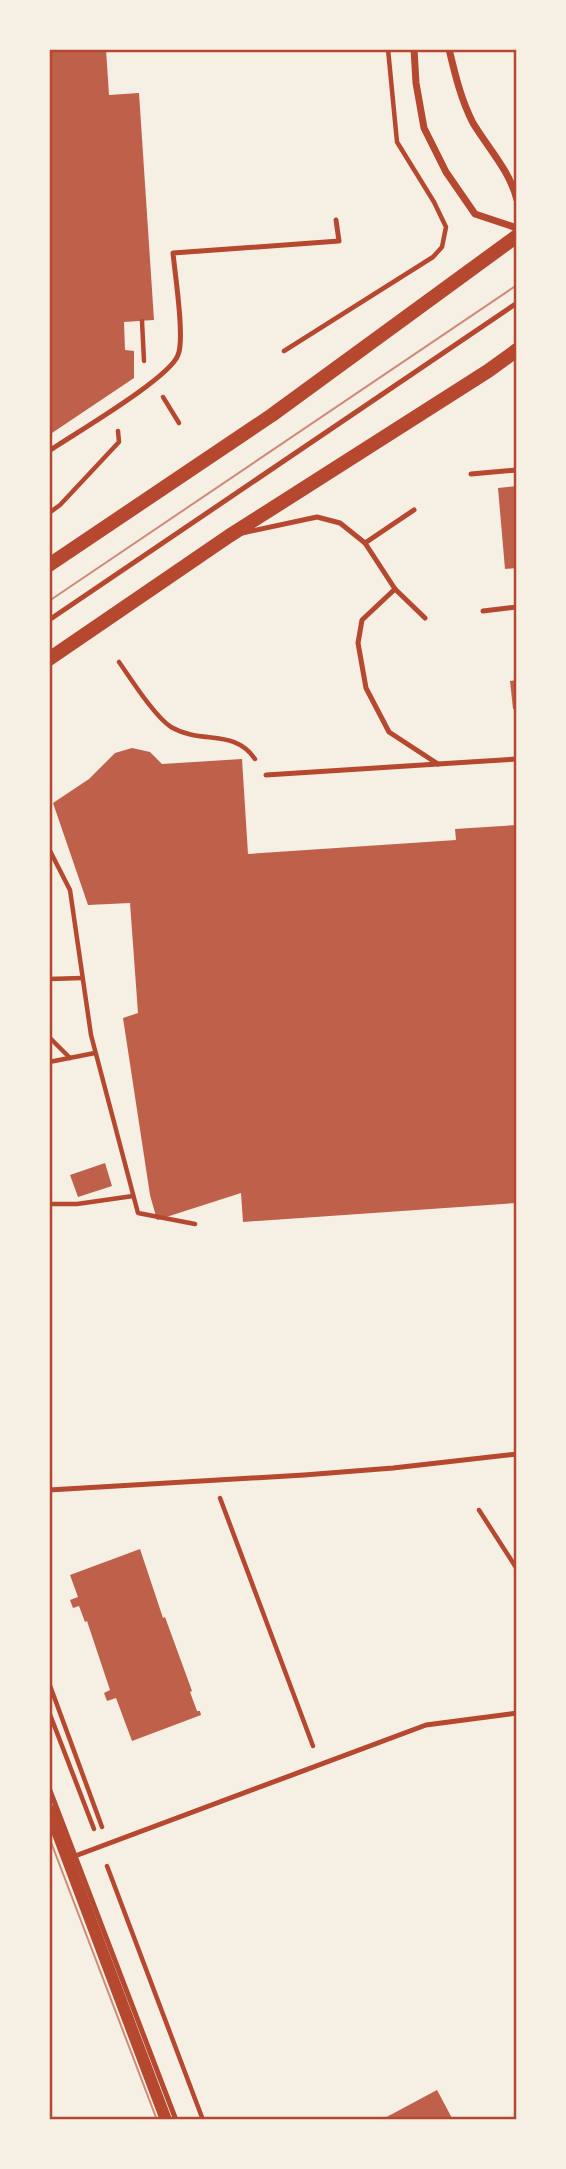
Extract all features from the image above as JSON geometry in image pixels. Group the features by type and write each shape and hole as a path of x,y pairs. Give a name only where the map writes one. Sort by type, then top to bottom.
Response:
{"main road":[{"path":"49,565 272,415 517,236"},
{"path":"49,659 229,536 517,350"}],"street":[{"path":"414,49 416,83 424,128 446,172 475,214 517,228"},
{"path":"449,49 457,82 472,121 513,185 517,200"},
{"path":"49,1810 71,1857 166,2120"}],"lane":[{"path":"49,451 167,372 178,355 181,344 173,253 340,241 336,220"},
{"path":"49,620 517,303"},
{"path":"471,474 517,470"},
{"path":"365,543 414,510"},
{"path":"229,536 317,517 340,523 365,543 396,589 425,618"},
{"path":"396,589 362,620 358,643 366,688 389,732 438,764"},
{"path":"484,611 517,607"},
{"path":"266,775 517,759"},
{"path":"49,1490 393,1468 517,1454"},
{"path":"71,1857 426,1725 517,1713"},
{"path":"49,1788 71,1857 176,2120"}],"path":[{"path":"284,351 433,257 442,247 446,228 434,202"},
{"path":"142,321 145,369"},
{"path":"160,393 179,423"},
{"path":"49,513 60,505 119,442 118,426 109,411"},
{"path":"119,662 142,695 170,726 198,737 234,740 248,748"},
{"path":"49,849 70,890 95,1053 138,1213 195,1224"},
{"path":"49,979 82,978"},
{"path":"49,1037 70,1058"},
{"path":"50,1061 95,1053"},
{"path":"49,1204 76,1204 133,1196"},
{"path":"214,1481 306,1727"},
{"path":"479,1510 517,1569"},
{"path":"49,1683 102,1826"},
{"path":"49,1712 100,1846"},
{"path":"105,1861 203,2120"}],"building":[{"path":"49,49 106,49 109,95 139,93 154,320 124,322 125,350 134,351 134,378 49,435"},
{"path":"517,486 517,568 505,569 498,488"},
{"path":"517,680 517,708 513,709 510,681"},
{"path":"132,748 150,752 162,764 242,759 248,854 456,840 455,829 517,825 517,1203 243,1222 241,1193 157,1220 150,1195 123,1018 138,1013 130,903 88,905 53,803 89,779 115,753"},
{"path":"105,1163 112,1186 78,1197 70,1175"},
{"path":"140,1549 163,1618 165,1617 192,1691 190,1692 201,1715 132,1741 116,1698 107,1701 104,1693 110,1690 87,1621 85,1622 79,1606 73,1608 70,1600 78,1597 70,1575"},
{"path":"437,2090 453,2120 381,2120"}],"tram line":[{"path":"49,601 517,285"},
{"path":"49,1837 157,2120"}]}
